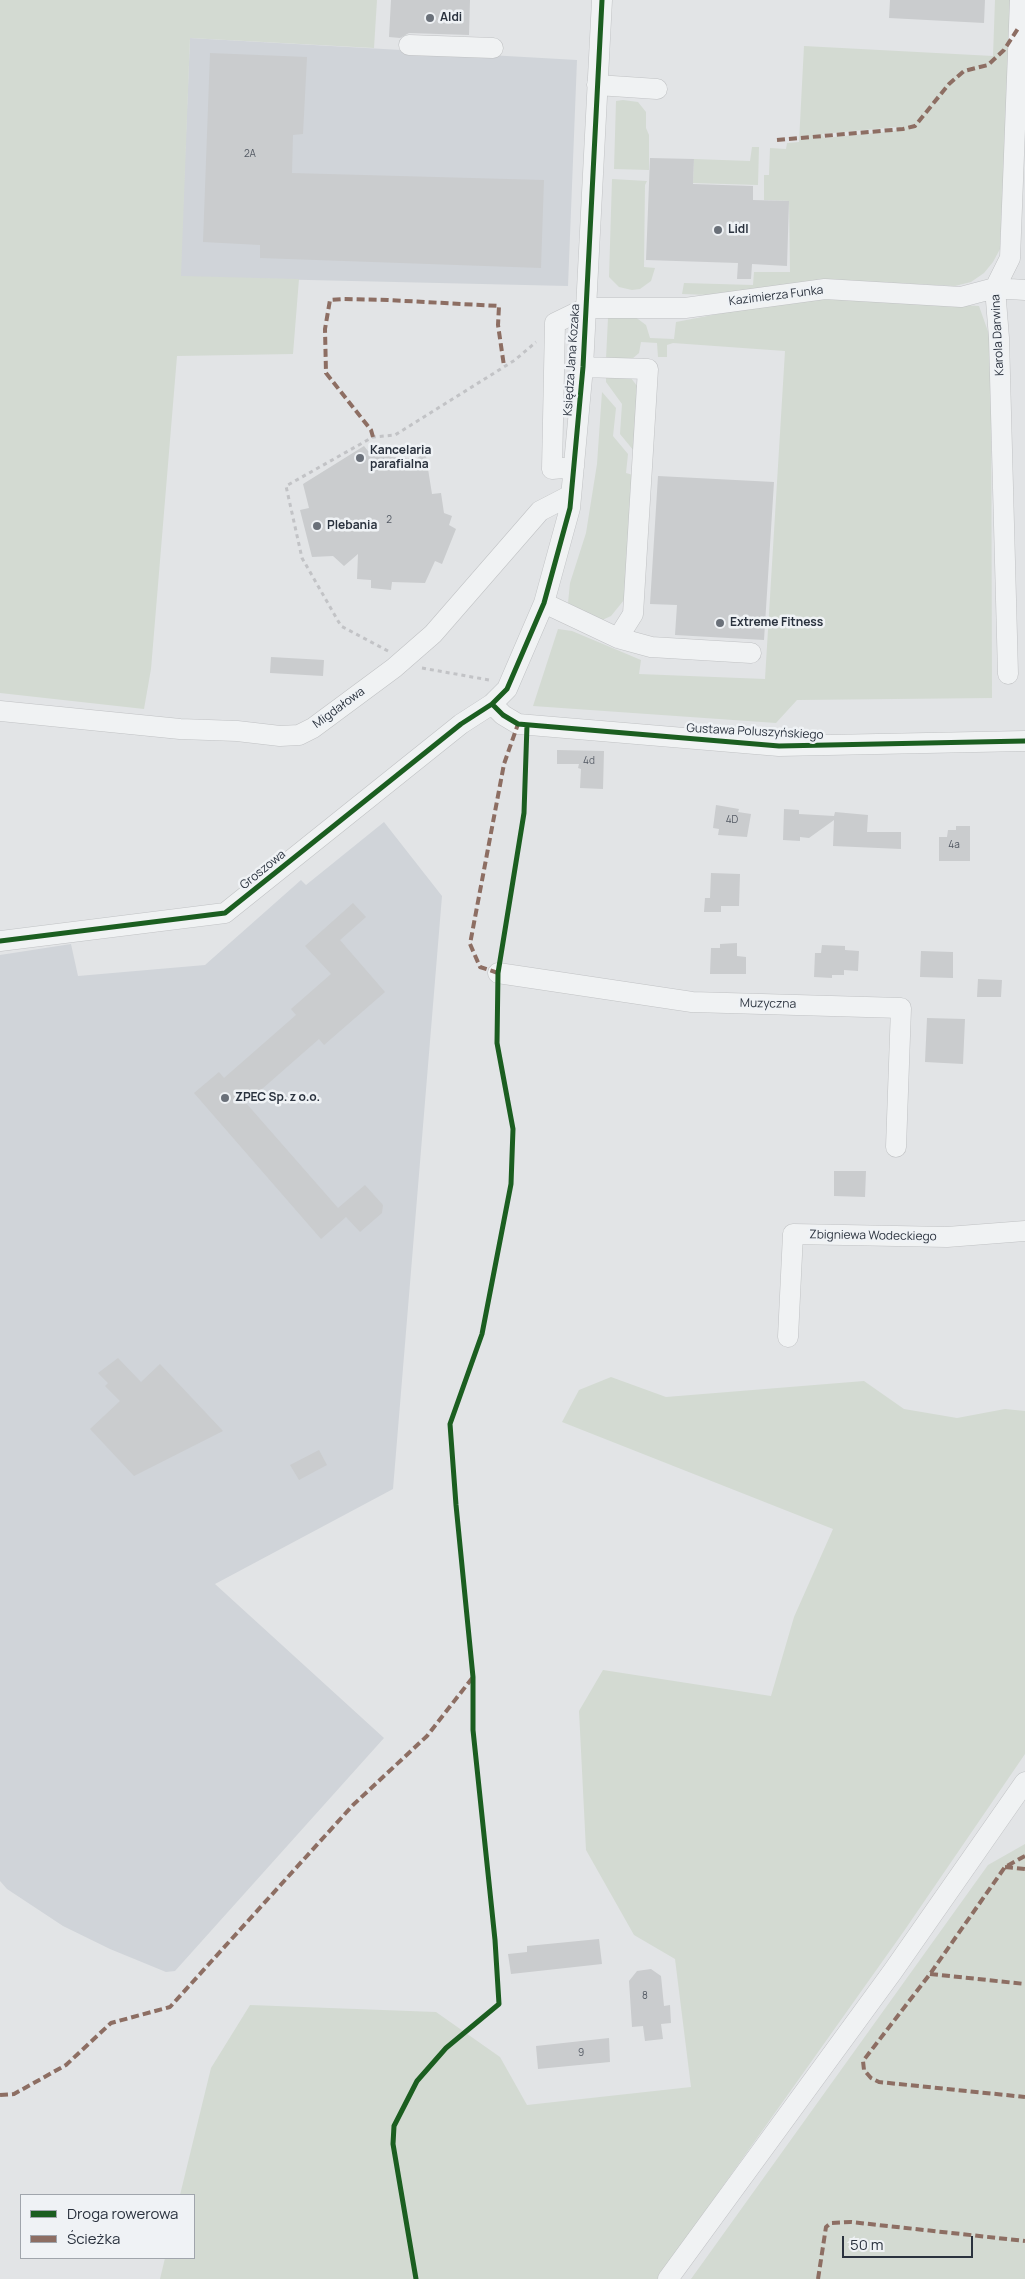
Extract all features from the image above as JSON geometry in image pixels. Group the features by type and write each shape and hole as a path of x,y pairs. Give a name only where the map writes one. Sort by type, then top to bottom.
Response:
{"street":[{"name":"Księdza Jana Kozaka","path":"492,704 510,684 544,604 570,508 583,367 602,0"},
{"name":"Karola Darwina","path":"1008,674 999,338 995,288 1010,258 1020,0"},
{"path":"409,45 493,48"},
{"path":"598,85 657,89"},
{"name":"Kazimierza Funka","path":"586,308 685,308 825,290 961,297 995,288 1025,290"},
{"path":"574,467 552,469 555,323 586,308"},
{"path":"583,367 648,369 633,614 618,638"},
{"name":"Migdałowa","path":"0,711 180,729 236,731 280,736 299,735 313,728 402,661 433,634 540,511 571,495"},
{"path":"544,604 618,638 652,647 750,654"},
{"name":"Gustawa Poluszyńskiego","path":"492,704 503,715 518,724 760,744 816,746 1025,741"},
{"name":"Groszowa","path":"0,941 225,913 461,724 492,704"},
{"name":"Muzyczna","path":"498,973 692,1002 901,1008 896,1147"},
{"name":"Zbigniewa Wodeckiego","path":"788,1336 793,1234 947,1237 1025,1231"},
{"path":"668,2279 893,1971 1025,1782"}],"path":[{"path":"510,684 410,666 373,642 341,626 302,558 286,486 373,437 395,435 521,356 555,323"}],"shaded area":[{"path":"0,0 377,0 374,48 190,38 181,276 299,279 293,354 177,356 151,669 144,709 0,693"},
{"path":"995,0 1012,0 1000,249 984,273 971,282 955,286 854,281 736,296 682,294 684,283 753,285 754,272 790,272 789,201 764,200 764,175 769,175 770,148 786,149 787,143 799,142 804,46 993,56","holes":["897,127 895,131 824,138 822,134"]},
{"path":"190,38 577,60 568,286 180,277"},
{"path":"616,101 638,102 646,112 646,128 649,135 649,170 614,169"},
{"path":"752,147 759,147 758,185 693,183 694,159 750,161"},
{"path":"612,179 647,181 645,185 644,267 655,268 651,281 640,289 632,290 619,287 609,277"},
{"path":"812,296 979,306 991,340 992,698 797,700 776,723 533,706 558,629 572,631 641,660 639,674 765,679 785,351 673,343 667,345 667,357 658,357 657,343 641,342 639,353 632,359 606,359 608,318 615,315 634,316 646,325 650,338 674,339 676,322"},
{"path":"606,376 631,378 637,386 634,451 620,434 622,404 606,382"},
{"path":"602,392 616,408 613,436 628,454 626,473 633,475 624,600 611,616 600,621 568,603 570,583 586,533 597,464"},
{"path":"384,822 442,896 393,1489 215,1584 384,1738 175,1971 166,1972 110,1949 63,1926 7,1889 0,1881 0,955 71,944 78,976 205,965 301,880 306,885"},
{"path":"611,1377 666,1397 864,1381 904,1409 957,1418 1005,1409 1025,1411 1025,1754 904,1931 657,2279 160,2279 165,2259 195,2259 195,2194 180,2194 211,2068 250,2005 436,2012 500,2057 527,2105 691,2087 675,1959 634,1935 586,1850 579,1711 603,1670 771,1696 794,1617 833,1529 562,1422 579,1390"},
{"path":"1025,1844 1025,2279 691,2279 988,1865"}],"building":[{"name":"Aldi","path":"391,0 470,0 469,35 409,33 400,38 389,37"},
{"path":"890,0 985,0 984,23 889,18"},
{"path":"210,53 307,57 303,134 293,135 292,173 544,180 541,268 260,258 260,245 203,242"},
{"name":"Lidl","path":"650,158 694,159 693,184 753,186 753,200 789,201 787,266 752,264 751,279 737,279 738,263 646,260"},
{"path":"364,446 368,451 389,451 391,457 417,459 425,450 432,494 441,493 444,513 452,516 449,525 456,529 442,564 435,561 425,583 392,582 391,590 371,588 371,580 357,579 358,554 344,566 333,556 312,557 300,510 309,508 303,484"},
{"path":"658,476 774,482 764,640 675,635 677,605 650,604"},
{"path":"271,657 324,660 323,676 270,673"},
{"path":"557,750 604,751 603,789 580,788 581,769 578,768 579,764 557,764"},
{"path":"716,805 739,809 738,812 751,814 747,837 718,835 719,829 713,828"},
{"path":"784,809 799,810 799,814 834,816 835,812 868,815 867,832 901,832 901,849 833,846 834,820 809,838 800,837 800,841 783,840"},
{"path":"956,826 970,826 970,861 939,861 939,837 947,837 948,830 956,830"},
{"path":"711,873 740,874 739,906 721,906 721,912 704,912 705,898 710,898"},
{"name":"ZPEC Sp. z o.o.","path":"353,903 366,917 340,940 385,992 324,1045 319,1039 246,1103 338,1208 365,1185 383,1205 382,1213 360,1232 346,1217 321,1239 194,1093 219,1072 224,1078 296,1015 291,1009 331,974 305,946"},
{"path":"737,943 737,956 746,957 746,974 710,974 711,948 720,948 720,944"},
{"path":"822,945 845,946 845,950 859,951 858,971 844,970 844,975 832,975 832,978 814,977 815,953 821,953"},
{"path":"921,951 953,952 953,978 920,977"},
{"path":"978,979 1002,980 1001,997 977,997"},
{"path":"927,1018 965,1019 963,1064 925,1062"},
{"path":"834,1171 866,1171 865,1197 834,1196"},
{"path":"118,1358 141,1382 160,1364 223,1431 134,1476 90,1429 120,1401 105,1386 108,1383 98,1373"},
{"path":"319,1450 327,1465 299,1480 290,1465"},
{"path":"599,1939 602,1964 511,1974 508,1954 527,1952 527,1946"},
{"path":"651,1969 661,1976 664,2006 670,2005 671,2023 661,2024 663,2039 645,2041 643,2026 632,2027 629,1981 637,1971"},
{"path":"609,2038 610,2062 538,2069 536,2046"}],"marked path":[{"path":"777,140 903,129 915,126 949,84 964,71 988,65 1004,50 1019,27"},
{"path":"373,437 371,430 326,373 325,329 330,300 388,300 499,306 498,325 504,366"},
{"path":"498,973 480,967 470,944 504,764 518,724"},
{"path":"0,2095 14,2094 66,2065 111,2023 170,2007 353,1805 427,1736 473,1677"},
{"path":"1025,1856 1005,1867 930,1974 863,2061 864,2070 871,2078 879,2082 1025,2097"},
{"path":"1005,1867 1025,1869"},
{"path":"930,1974 1025,1984"},
{"path":"818,2279 826,2227 831,2223 851,2222 1025,2241"}],"cycle path":[{"path":"0,941 225,913 461,724 492,704 507,689 544,603 570,508 583,367 602,0"},
{"path":"492,704 503,715 518,724 779,746 1025,741"},
{"path":"416,2279 393,2144 394,2126 417,2081 446,2048 499,2004 495,1940 473,1730 473,1677 450,1424 482,1334 511,1184 513,1129 497,1043 498,973 524,813 527,725"}],"place":[{"name":"Aldi","path":"430,18"},
{"name":"Lidl","path":"718,230"},
{"name":"Kancelaria parafialna","path":"360,458"},
{"name":"Plebania","path":"317,526"},
{"name":"Extreme Fitness","path":"720,623"},
{"name":"ZPEC Sp. z o.o.","path":"225,1098"}]}
